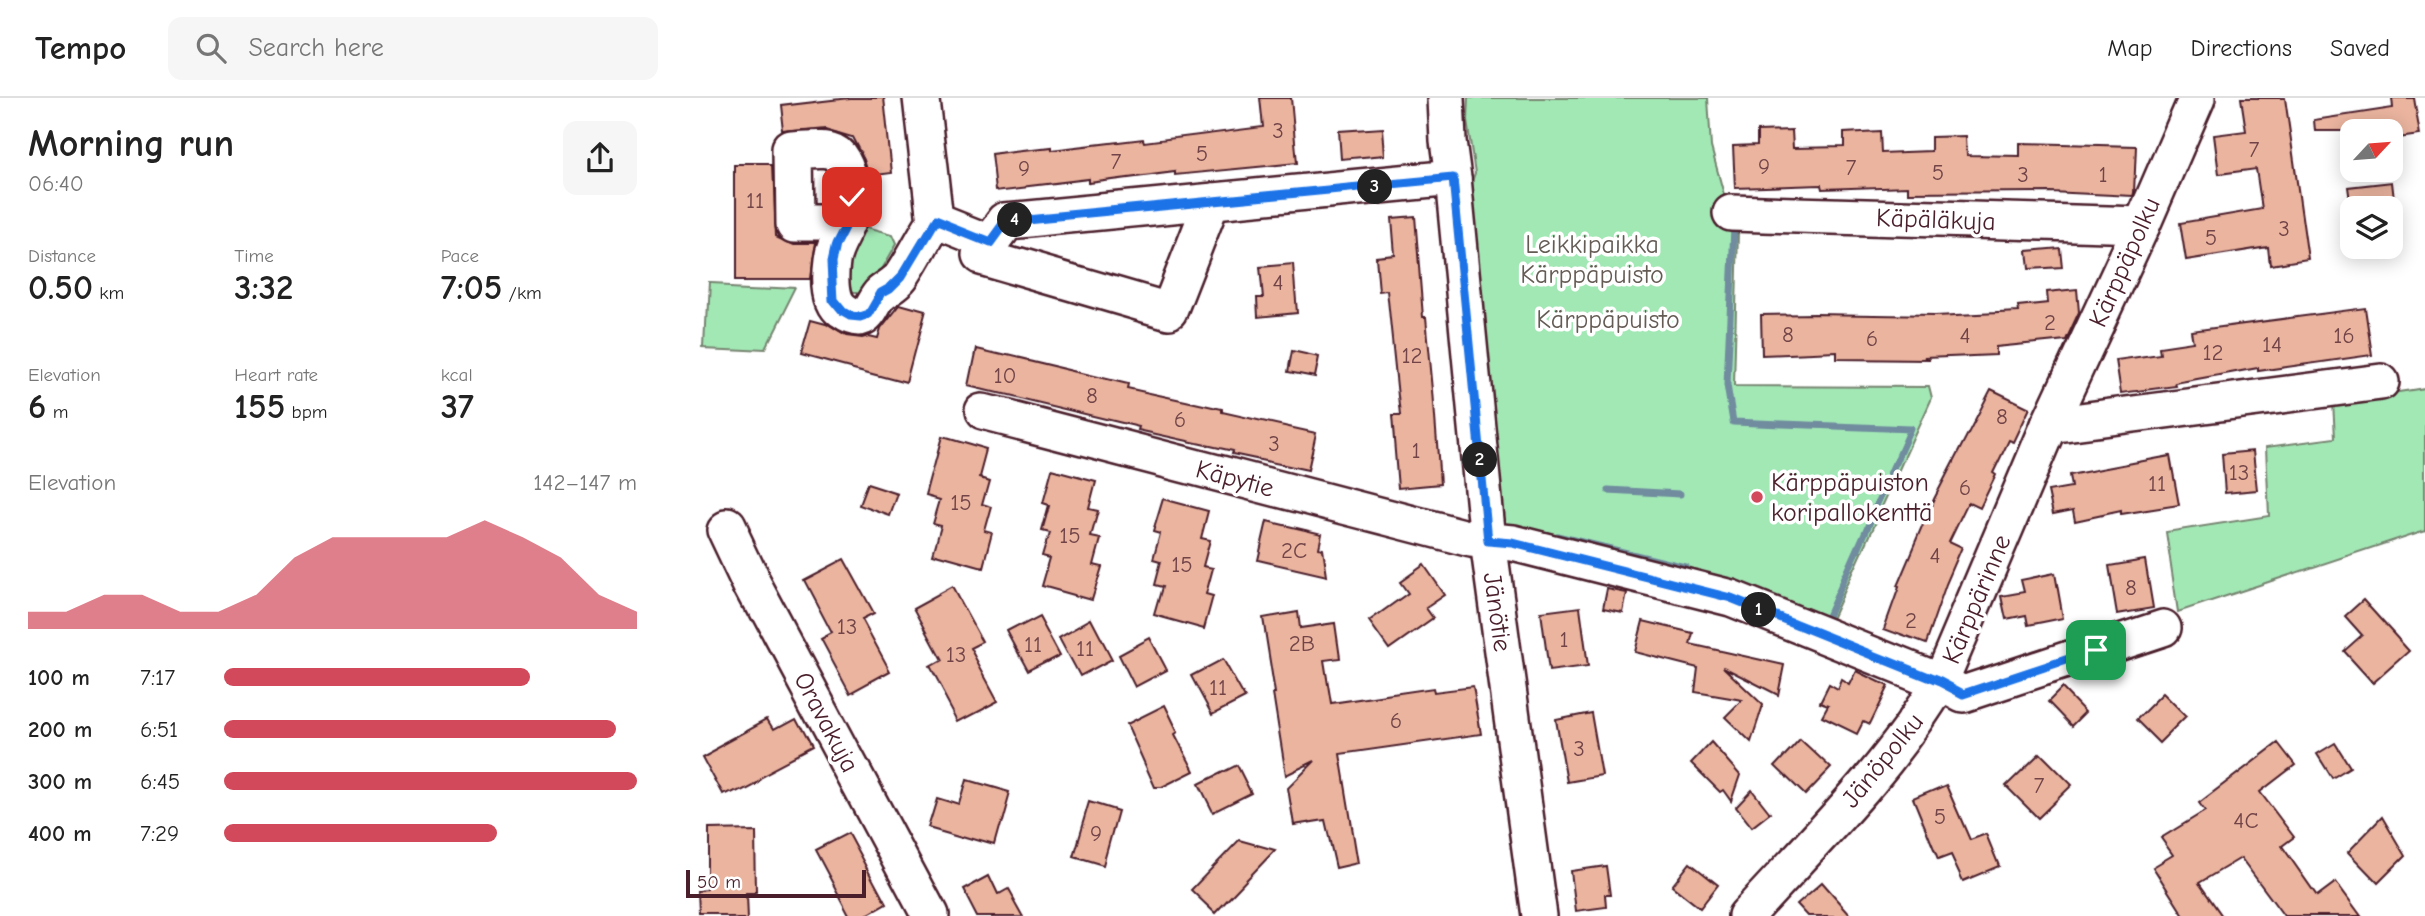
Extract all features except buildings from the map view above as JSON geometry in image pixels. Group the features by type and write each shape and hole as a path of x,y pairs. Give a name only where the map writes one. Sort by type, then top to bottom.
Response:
{"street":[{"path":"845,226 835,245 831,263 833,300 843,312 860,317 869,314 881,293 902,276 935,221 921,98"},
{"name":"Jänötie","path":"1446,98 1488,541 1539,916"},
{"name":"Kärppäpolku","path":"2049,425 2142,225 2197,98"},
{"path":"1212,201 1169,311 979,256 1006,221 1212,201 1453,178"},
{"name":"Käpäläkuja","path":"1731,213 2142,225"},
{"path":"935,221 990,243"},
{"path":"2049,425 2381,382"},
{"name":"Käpytie","path":"983,412 1471,539 1488,541"},
{"name":"Kärppärinne","path":"1488,541 1513,543 1731,598 1940,682 2049,425"},
{"name":"Oravakuja","path":"726,528 930,916"},
{"path":"1940,682 1963,694 2163,628"},
{"name":"Jänöpolku","path":"1746,916 1882,763 1926,706 1940,682"}],"green space":[{"name":"Kärppäpuisto","path":"1468,98 1708,98 1711,147 1726,202 1738,231 1734,386 1929,387 1932,399 1827,630 1508,526 1499,514 1469,190 1475,173 1467,121"},
{"path":"860,225 893,234 897,243 868,294 841,292 846,244"},
{"path":"708,285 795,289 765,349 705,346"},
{"path":"2425,388 2425,530 2178,612 2166,532 2269,516 2266,447 2335,438 2333,402"}],"waterway":[{"path":"1734,227 1727,385 1733,422 1911,429 1825,623"},
{"path":"1608,490 1680,494"},
{"path":"1557,536 1685,567"}],"place":[{"name":"Kärppäpuiston koripallokenttä","path":"1757,497"}],"route":[{"path":"852,197 851,214 835,245 831,263 833,300 843,312 860,317 869,314 881,293 902,276 935,221 990,243 1006,221 1453,178 1488,541 1513,543 1731,598 1940,682 1963,694 2096,650"}],"park label":[{"name":"Leikkipaikka Kärppäpuisto","path":"1592,259"}]}
